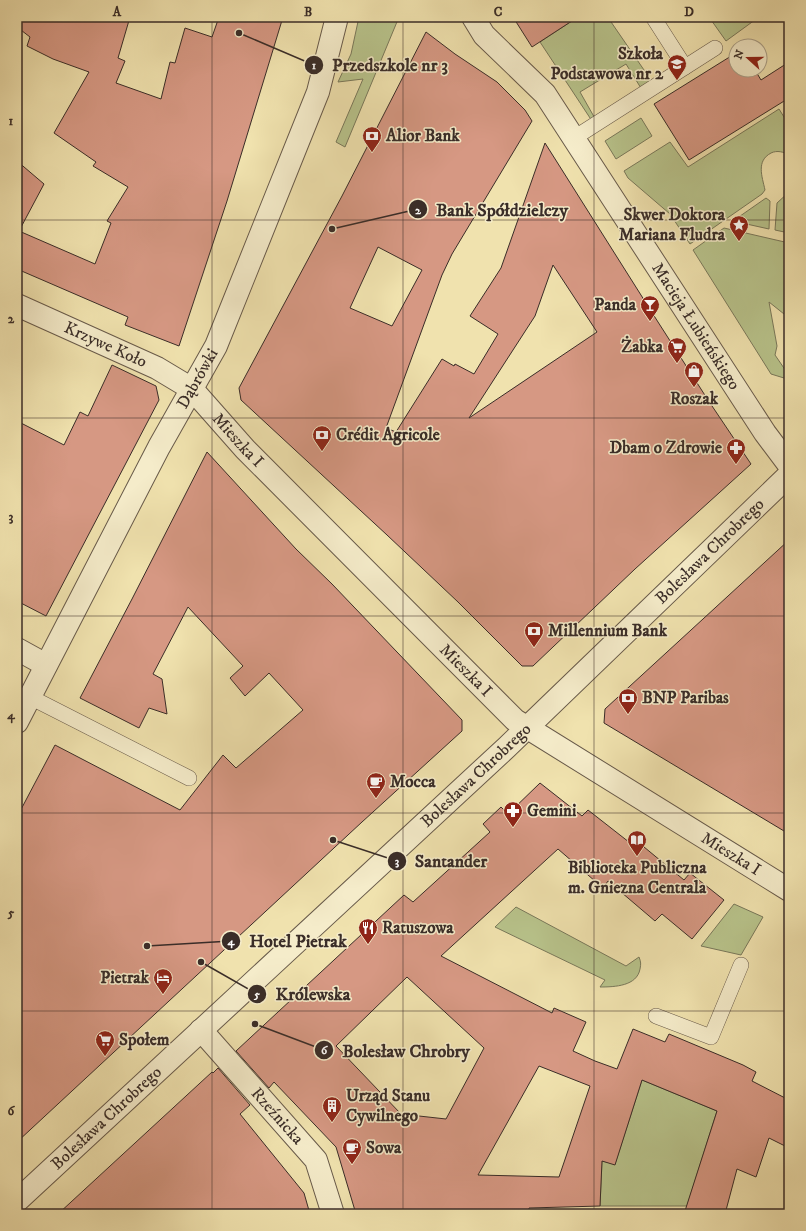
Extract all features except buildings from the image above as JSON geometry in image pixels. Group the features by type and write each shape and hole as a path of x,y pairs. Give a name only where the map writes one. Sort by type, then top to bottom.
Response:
{"street":[{"name":"Dąbrówki","path":"17,722 159,447 216,346 318,92 337,17"},
{"name":"Macieja Łubieńskiego","path":"473,17 484,35 545,94 765,433 789,465"},
{"name":"Krzywe Koło","path":"17,305 158,368 192,389"},
{"name":"Mieszka I","path":"192,389 245,449 515,720 789,890"},
{"name":"Bolesława Chrobrego","path":"17,1201 527,728 789,475"},
{"path":"17,649 46,665"},
{"name":"Rzeźnicka","path":"201,1030 316,1160 333,1214"}],"lane":[{"path":"653,17 685,67"},
{"path":"574,138 715,48"},
{"path":"30,697 189,778"},
{"path":"656,1016 711,1037 741,965"}],"green space":[{"path":"359,17 399,17 345,147 336,142 363,79 338,82 351,54"},
{"path":"578,17 611,17 609,19 655,86 644,93 626,64 580,92 597,122 594,124 540,42"},
{"path":"709,17 759,17 728,38 726,41"},
{"path":"779,109 789,125 789,155 783,152 776,152 766,156 763,160 761,169 765,190 762,194 690,244 670,214 628,178 624,171 670,142 688,167"},
{"path":"641,118 652,136 616,159 605,141"},
{"path":"789,192 789,233 775,230 777,203"},
{"path":"766,198 770,201 769,229 733,221"},
{"path":"724,228 789,243 789,318 769,302 777,346 775,355 788,374 784,378 771,374 693,250"},
{"path":"734,904 763,917 741,955 701,946"},
{"path":"516,907 626,966 639,957 641,964 638,975 630,982 618,986 600,987 605,980 495,927"},
{"path":"642,1080 717,1111 687,1206 600,1206 602,1161 615,1164"}],"place":[{"name":"Przedszkole nr 3","path":"239,33"},
{"name":"Szkoła Podstawowa nr 2","path":"677,81"},
{"name":"Alior Bank","path":"372,153"},
{"name":"Bank Spółdzielczy","path":"332,229"},
{"name":"Skwer Doktora Mariana Fludra","path":"739,242"},
{"name":"Panda","path":"650,322"},
{"name":"Żabka","path":"677,364"},
{"name":"Roszak","path":"694,388"},
{"name":"Crédit Agricole","path":"322,452"},
{"name":"Dbam o Zdrowie","path":"736,465"},
{"name":"Millennium Bank","path":"534,648"},
{"name":"BNP Paribas","path":"628,715"},
{"name":"Mocca","path":"376,799"},
{"name":"Gemini","path":"513,828"},
{"name":"Santander","path":"333,840"},
{"name":"Biblioteka Publiczna m. Gniezna Centrala","path":"637,857"},
{"name":"Ratuszowa","path":"368,945"},
{"name":"Hotel Pietrak","path":"147,946"},
{"name":"Królewska","path":"201,962"},
{"name":"Pietrak","path":"163,995"},
{"name":"Bolesław Chrobry","path":"255,1024"},
{"name":"Społem","path":"105,1057"},
{"name":"Urząd Stanu Cywilnego","path":"332,1123"},
{"name":"Sowa","path":"352,1165"}]}
